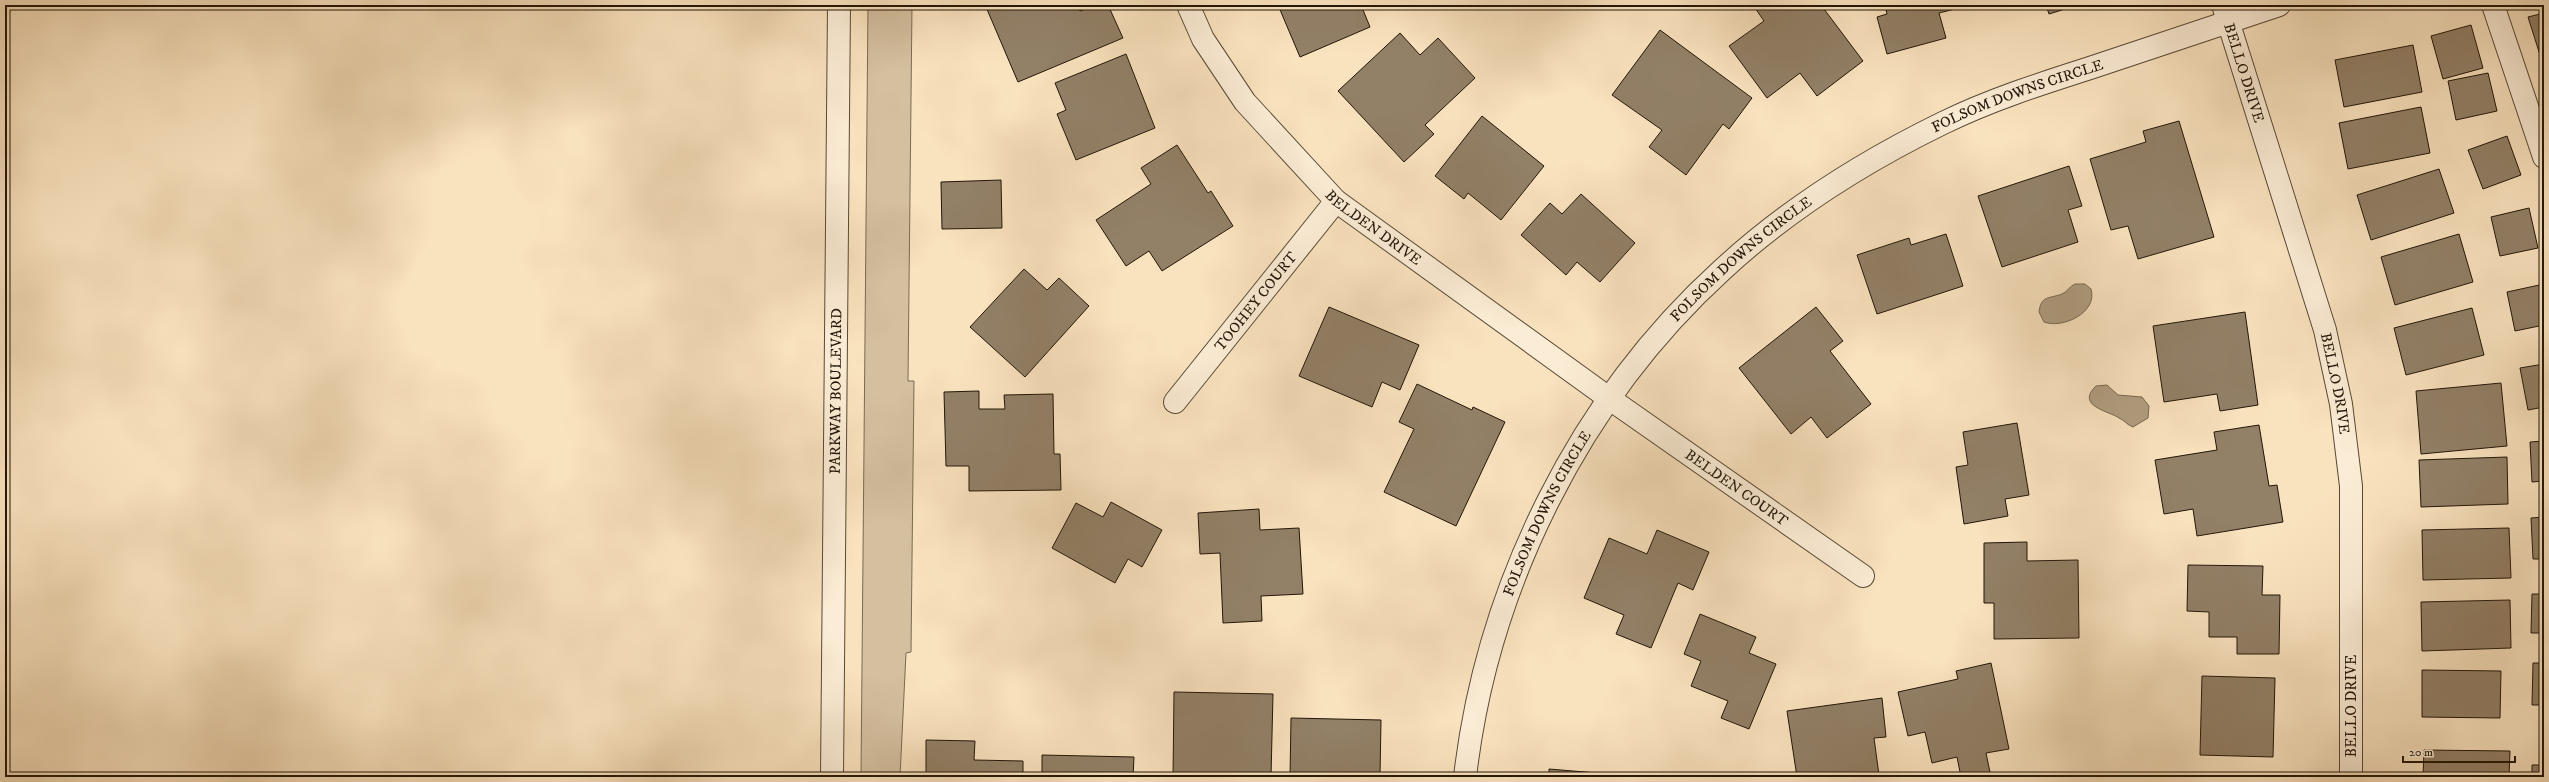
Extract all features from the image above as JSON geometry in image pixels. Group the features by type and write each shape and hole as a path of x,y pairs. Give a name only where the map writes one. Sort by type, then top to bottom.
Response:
{"street":[{"name":"PARKWAY BOULEVARD","path":"832,777 839,5"},
{"name":"BELDEN DRIVE","path":"1188,5 1203,39 1245,102 1336,201 1610,399"},
{"name":"FOLSOM DOWNS CIRCLE","path":"1465,777 1480,691 1493,641 1514,578 1539,520 1573,455 1610,399 1648,349 1722,270 1778,223 1835,182 1946,122 2011,94 2225,14 2279,5"},
{"path":"2493,5 2544,157"},
{"name":"BELLO DRIVE","path":"2225,14 2325,330 2341,404 2351,486 2351,777"},
{"name":"TOOHEY COURT","path":"1176,402 1336,201"},
{"name":"BELDEN COURT","path":"1610,399 1863,576"}],"shaded area":[{"path":"868,5 912,5 908,381 914,381 911,652 906,653 900,777 861,777"},
{"path":"2075,284 2085,284 2091,289 2092,298 2084,312 2069,321 2051,324 2044,322 2039,312 2044,300 2046,298 2064,293"},
{"path":"2107,385 2118,395 2142,397 2149,406 2148,418 2133,427 2091,403 2089,398 2096,386"}],"building":[{"path":"991,5 1077,5 1080,11 1095,5 1108,5 1123,38 1018,82 986,7"},
{"path":"1278,5 1361,5 1370,27 1300,57"},
{"path":"1753,5 1821,5 1863,61 1817,96 1800,73 1767,98 1729,46 1764,21"},
{"path":"1885,5 1958,5 1959,8 1939,13 1946,38 1887,54 1877,17 1887,14"},
{"path":"2046,5 2078,5 2049,14"},
{"path":"2544,13 2544,54 2540,55 2528,17"},
{"path":"2471,25 2483,68 2443,79 2431,36"},
{"path":"1660,30 1752,98 1729,129 1723,124 1686,175 1649,147 1662,130 1612,95"},
{"path":"1400,33 1420,55 1438,38 1475,78 1425,125 1434,134 1404,162 1338,91"},
{"path":"2413,45 2422,92 2344,107 2335,60"},
{"path":"1126,54 1155,128 1076,160 1057,114 1066,110 1055,83"},
{"path":"2488,73 2497,111 2456,120 2448,81"},
{"path":"2421,107 2430,153 2348,169 2339,123"},
{"path":"1482,116 1544,166 1501,220 1468,193 1464,199 1435,176"},
{"path":"2179,121 2214,237 2138,259 2128,226 2111,230 2090,159 2146,142 2143,131"},
{"path":"2507,136 2521,175 2483,189 2468,150"},
{"path":"1177,145 1208,193 1211,191 1233,226 1162,271 1149,251 1126,266 1096,220 1151,184 1141,168"},
{"path":"2069,166 2082,206 2068,210 2078,242 2002,267 1978,196"},
{"path":"2439,169 2454,213 2371,240 2357,195"},
{"path":"1001,180 1002,228 942,229 941,182"},
{"path":"1581,194 1635,243 1600,282 1577,262 1566,275 1521,235 1550,203 1562,214"},
{"path":"2529,208 2538,248 2500,256 2491,217"},
{"path":"1946,234 1963,286 1877,314 1857,255 1909,238 1911,245"},
{"path":"2459,234 2473,282 2395,305 2381,257"},
{"path":"1024,269 1047,290 1059,278 1089,306 1025,377 970,327"},
{"path":"2544,284 2544,325 2515,331 2507,292"},
{"path":"1329,307 1419,345 1400,390 1382,382 1372,407 1299,376"},
{"path":"1816,307 1843,341 1830,351 1871,404 1827,438 1811,417 1791,434 1739,368"},
{"path":"2472,308 2484,355 2406,375 2394,328"},
{"path":"2245,312 2258,405 2220,411 2217,394 2164,402 2153,326"},
{"path":"2544,364 2544,407 2528,410 2520,368"},
{"path":"2501,383 2507,446 2421,454 2416,391"},
{"path":"1417,384 1472,410 1473,407 1505,422 1456,526 1384,492 1414,429 1399,422"},
{"path":"979,391 979,409 1005,409 1004,395 1053,394 1054,454 1060,454 1061,490 969,491 969,466 946,466 944,392"},
{"path":"2017,423 2029,495 2005,499 2008,516 1964,524 1956,467 1968,465 1963,432"},
{"path":"2259,425 2269,486 2277,485 2283,522 2197,536 2193,509 2164,514 2155,460 2217,450 2214,432"},
{"path":"2544,441 2544,481 2532,482 2530,442"},
{"path":"2507,457 2508,504 2421,507 2419,460"},
{"path":"1111,502 1162,530 1142,567 1128,559 1115,583 1052,548 1076,503 1103,517"},
{"path":"1259,509 1260,530 1299,528 1303,594 1261,596 1262,621 1223,623 1220,553 1200,554 1198,513"},
{"path":"2544,517 2544,559 2533,559 2531,518"},
{"path":"2509,528 2511,578 2423,580 2422,530"},
{"path":"1657,530 1709,552 1693,590 1678,583 1651,648 1616,634 1624,615 1584,598 1609,538 1647,554"},
{"path":"2027,542 2027,561 2078,560 2079,638 1994,639 1994,603 1984,603 1984,543"},
{"path":"2188,565 2263,566 2262,595 2280,595 2279,654 2237,654 2237,637 2209,637 2209,612 2187,611"},
{"path":"2532,594 2544,594 2544,633 2531,633"},
{"path":"2510,600 2511,648 2422,651 2421,602"},
{"path":"1700,614 1756,637 1749,653 1776,664 1749,729 1721,718 1728,701 1691,686 1701,661 1684,654"},
{"path":"1991,663 2009,749 1986,753 1991,777 1961,777 1957,757 1932,763 1925,732 1908,736 1898,692 1958,679 1956,671"},
{"path":"2533,663 2544,663 2544,705 2532,705"},
{"path":"2422,670 2501,671 2500,718 2422,717"},
{"path":"2202,676 2275,678 2273,757 2200,755"},
{"path":"1174,692 1273,694 1271,777 1173,777"},
{"path":"1882,698 1886,737 1874,738 1879,775 1861,777 1797,777 1787,711"},
{"path":"1291,718 1381,720 1380,777 1290,777"},
{"path":"926,740 975,741 974,760 1023,761 1023,777 926,777"},
{"path":"2424,750 2510,751 2509,777 2423,777"},
{"path":"1042,755 1134,757 1133,777 1042,777"},
{"path":"2532,765 2544,765 2544,777 2532,777"},
{"path":"1549,769 1645,777 1549,777"}]}
